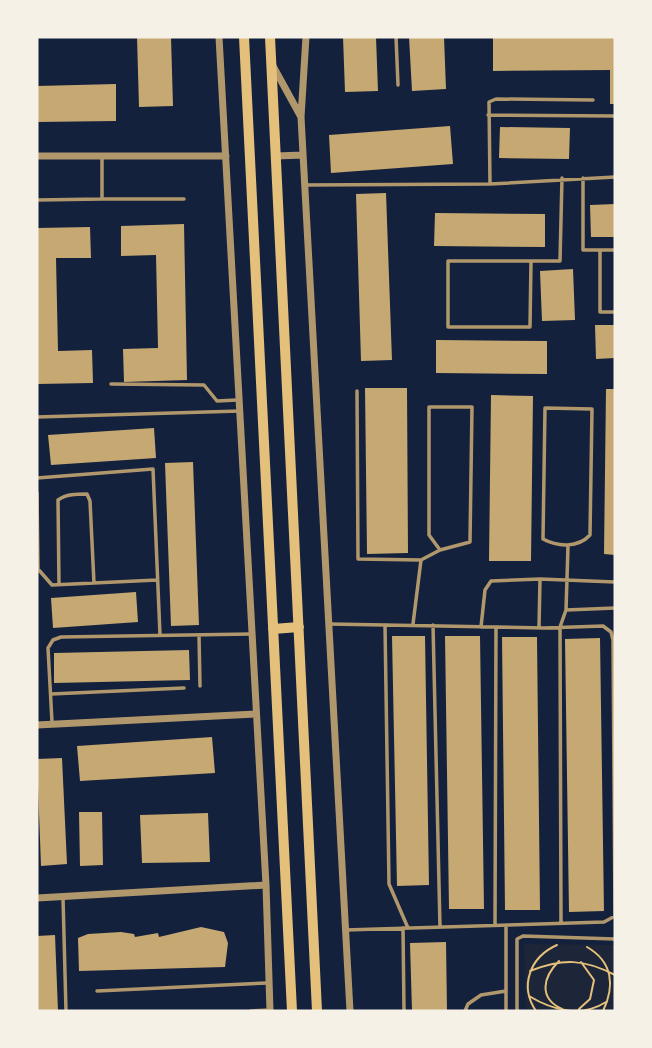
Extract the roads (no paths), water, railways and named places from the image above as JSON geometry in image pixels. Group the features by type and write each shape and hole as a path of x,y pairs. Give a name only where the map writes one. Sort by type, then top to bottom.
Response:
{"main road":[{"path":"244,37 292,1011"},
{"path":"270,37 317,1011"},
{"path":"273,629 299,627"}],"street":[{"path":"219,37 266,886 267,983 270,1011"},
{"path":"306,37 301,117 349,1011"},
{"path":"271,61 301,117"},
{"path":"276,156 303,155"},
{"path":"37,156 226,156"},
{"path":"37,725 256,714"},
{"path":"37,898 266,886"}],"lane":[{"path":"396,37 398,85"},
{"path":"490,184 489,102 496,99 593,100"},
{"path":"488,115 615,116"},
{"path":"102,156 102,199"},
{"path":"305,185 490,184 615,177"},
{"path":"531,261 530,327 448,327 448,261 531,261 561,261 562,178"},
{"path":"583,178 583,250 615,250"},
{"path":"37,200 184,199"},
{"path":"600,250 600,312 615,312"},
{"path":"111,384 204,385 217,401 239,400"},
{"path":"357,391 358,559 421,560 440,550 470,542 472,407 429,407 429,535 440,550"},
{"path":"545,408 592,409 590,535 568,546 553,545 543,539 545,408"},
{"path":"37,416 240,411"},
{"path":"37,478 153,469 160,635"},
{"path":"37,493 38,569 52,585 157,580"},
{"path":"59,584 58,500 77,494 87,494 90,501 94,583"},
{"path":"561,923 560,627 566,610 568,546"},
{"path":"413,624 421,560"},
{"path":"539,628 540,579"},
{"path":"481,627 485,590 491,581 568,579 615,582"},
{"path":"566,610 615,608"},
{"path":"329,624 539,628 603,626 613,632 615,916 604,922 345,930"},
{"path":"433,624 440,927"},
{"path":"385,625 389,884 406,928 404,1011"},
{"path":"495,925 496,627"},
{"path":"52,724 48,648 53,640 61,637 252,634"},
{"path":"199,635 200,686"},
{"path":"51,694 184,688"},
{"path":"63,897 66,1011"},
{"path":"506,925 506,1011"},
{"path":"517,1011 517,939 523,936 615,939"},
{"path":"97,990 267,983"},
{"path":"465,1011 467,1004 481,995 506,991"},
{"path":"251,1011 270,1011"}]}
